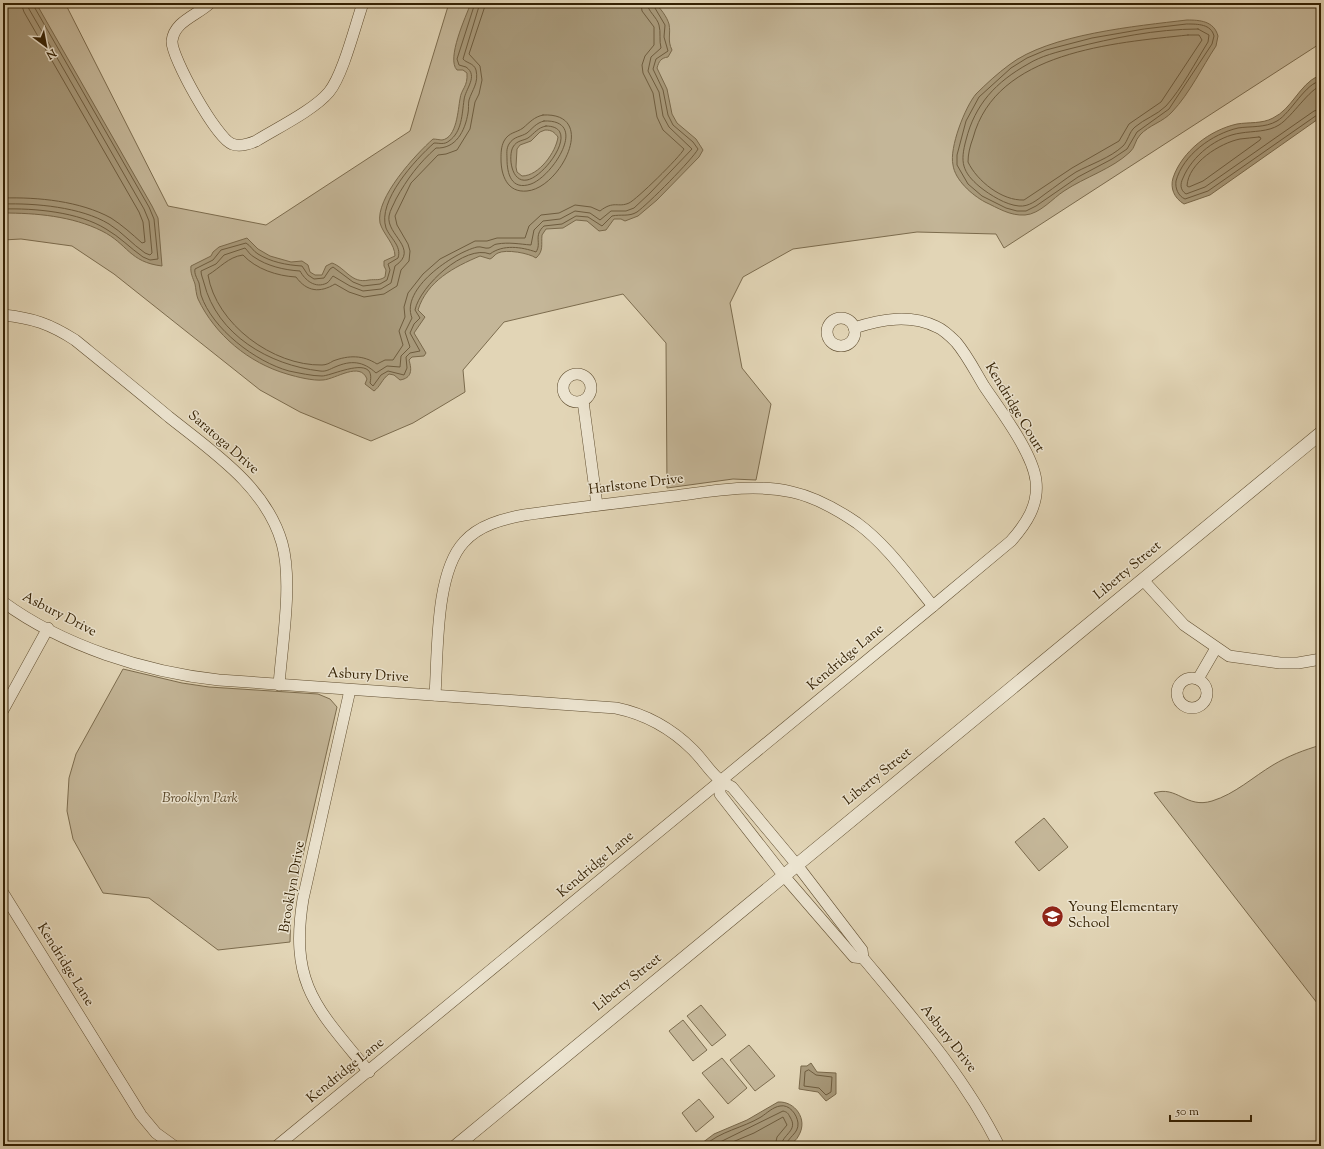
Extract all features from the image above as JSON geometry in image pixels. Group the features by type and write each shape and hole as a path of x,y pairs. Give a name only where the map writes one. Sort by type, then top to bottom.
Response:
{"street":[{"path":"210,3 185,21 175,32 172,40 173,50 178,63 216,130 224,139 233,144 244,145 256,141 319,102 330,91 337,79 362,3"},
{"name":"Saratoga Drive","path":"3,315 26,317 58,330 75,340 225,462 256,494 276,528 282,544 285,561 287,583 279,685"},
{"name":"Kendridge Court","path":"854,328 879,320 910,319 926,322 939,328 948,335 962,350 1024,449 1035,476 1036,501 1031,514 1020,531 1011,541 933,606"},
{"path":"583,401 597,505"},
{"name":"Liberty Street","path":"456,1146 1321,433"},
{"name":"Harlstone Drive","path":"435,695 443,585 449,565 464,541 478,531 506,519 597,505 747,488 792,492 828,506 869,532 887,550 933,606"},
{"path":"1143,580 1184,625 1229,656 1280,663 1298,663 1321,659"},
{"name":"Asbury Drive","path":"3,602 48,628 113,657 168,673 219,680 279,685 600,706 629,711 648,718 675,734 693,750 720,782 732,788 797,865 862,950 863,958 948,1061 968,1091 999,1146"},
{"name":"Kendridge Lane","path":"277,1146 369,1072 933,606"},
{"path":"3,710 48,628"},
{"path":"1198,679 1216,648"},
{"name":"Brooklyn Drive","path":"350,690 303,899 298,925 298,944 302,971 312,998 326,1019 369,1072"},
{"name":"Asbury Drive","path":"720,782 720,794 784,876 854,957 863,958"},
{"name":"Kendridge Lane","path":"3,893 142,1115 156,1133 174,1146"}],"green space":[{"path":"3,3 65,3 168,206 266,225 410,131 449,3 1321,3 1321,43 1004,248 996,234 917,232 793,249 743,277 730,303 742,368 771,404 756,480 733,479 667,488 666,343 623,294 504,322 463,370 465,392 413,423 371,441 300,412 260,390 114,274 72,246 21,239 3,240"},
{"name":"Brooklyn Park","path":"123,669 182,683 209,687 318,694 330,699 337,707 291,907 290,942 218,950 149,898 103,893 73,839 67,811 69,778 76,754"},
{"path":"1321,745 1321,1008 1154,793 1162,791 1169,792 1195,802 1203,803 1212,801 1236,790 1284,759"},
{"path":"1044,818 1068,847 1039,871 1015,842"},
{"path":"701,1005 726,1035 712,1046 687,1016"},
{"path":"683,1020 707,1050 693,1061 669,1031"},
{"path":"749,1045 775,1076 755,1091 730,1060"},
{"path":"722,1058 747,1088 728,1104 702,1073"},
{"path":"699,1099 714,1117 696,1132 682,1113"}],"water":[{"path":"3,3 36,3 158,218 162,266 142,261 135,257 111,236 79,222 54,216 3,213"},
{"path":"471,3 654,3 665,15 668,21 672,50 668,57 661,60 657,68 667,89 672,114 677,123 696,139 703,150 699,157 657,200 638,216 625,221 621,219 614,219 606,230 599,231 587,221 576,220 563,228 546,229 542,235 542,247 540,253 536,258 517,252 506,251 498,253 490,259 480,256 451,270 443,276 428,291 418,310 425,317 414,333 426,353 424,356 412,357 409,360 411,370 409,375 404,379 400,380 394,375 389,374 374,391 365,384 367,379 364,374 359,371 347,372 328,379 319,380 291,375 259,363 224,336 205,312 197,297 195,284 191,273 191,266 211,256 219,247 247,238 258,249 270,256 291,262 302,261 308,265 310,272 315,275 322,275 326,266 332,263 358,280 377,280 385,277 386,270 384,261 395,256 393,247 380,223 380,213 390,189 407,166 433,139 442,140 447,138 454,129 461,96 467,78 467,73 463,70 457,70 454,64 455,47","holes":["547,130 553,132 558,137 554,149 546,162 540,168 535,172 522,176 517,172 516,167 517,149 520,145 531,141 540,132"]},
{"path":"1187,20 1197,20 1210,24 1218,36 1216,46 1178,105 1168,115 1138,137 1132,150 1123,158 1064,191 1036,212 1025,215 1009,213 985,202 970,191 957,176 953,165 953,149 967,108 976,94 1009,65 1026,54 1070,39 1094,33"},
{"path":"1318,76 1321,77 1321,117 1210,195 1184,204 1175,196 1172,182 1177,168 1198,143 1217,131 1227,127 1237,124 1264,121 1273,118 1285,109 1311,80"},
{"path":"811,1063 817,1072 836,1073 836,1094 826,1101 818,1092 799,1089 801,1066 807,1066"},
{"path":"778,1102 790,1104 801,1117 802,1123 799,1135 796,1140 788,1146 698,1146 714,1134 747,1120"}],"place":[{"name":"Young Elementary School","path":"1052,916"}]}
